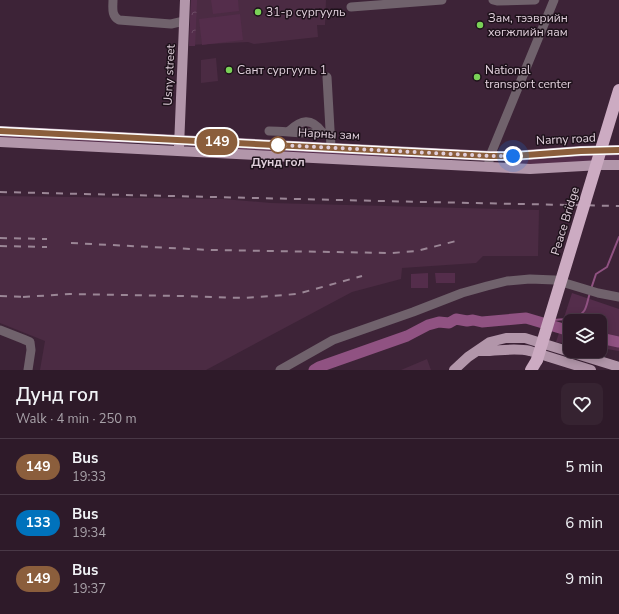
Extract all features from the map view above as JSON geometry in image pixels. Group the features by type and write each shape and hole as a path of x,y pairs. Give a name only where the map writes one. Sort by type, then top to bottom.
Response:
{"highway":[{"name":"Peace Bridge","path":"535,367 619,90"}],"main road":[{"name":"Usny street","path":"179,146 185,0"},
{"name":"Нарны зам","path":"0,131 179,146 331,147 490,156"},
{"path":"0,142 179,146 530,169 619,165"},
{"name":"Narny road","path":"490,156 619,150"},
{"path":"454,370 468,356 490,342 506,338 525,338 619,367"},
{"path":"478,351 521,349 591,370"}],"street":[{"path":"114,0 114,15 115,18 119,20 171,24 184,21"},
{"path":"351,7 442,0"},
{"path":"493,0 497,2 535,0"},
{"path":"488,167 490,156 554,0"},
{"path":"327,77 331,147"},
{"path":"269,131 288,131 298,123 306,121 313,123 322,132"},
{"path":"280,370 333,340 462,293 507,281 530,279 555,280 598,293 619,297"},
{"path":"0,330 30,342 31,350 28,370"}],"shaded area":[{"name":"31-р сургууль","path":"191,0 326,0 325,25 317,25 318,37 254,44 248,42 189,45"},
{"path":"216,58 218,81 201,83 201,60"},
{"path":"0,196 223,199 271,203 539,210 538,256 483,256 476,263 402,268 401,279 352,292 206,370 40,370 45,341 0,323"},
{"path":"427,359 431,370 401,370"}],"green space":[{"path":"191,0 197,0 195,46 189,46"},
{"path":"211,0 238,0 239,11 213,14"},
{"path":"240,14 243,40 202,45 199,19"},
{"path":"0,135 134,142 105,144 0,139"},
{"path":"194,145 431,158 411,159 193,147"},
{"path":"619,154 619,160 552,164 510,164 506,162 508,160 553,159 587,155"},
{"path":"428,273 428,288 411,288 411,274"},
{"path":"435,273 455,273 455,283 436,283"},
{"path":"572,293 619,309 619,351 607,349 607,314 565,314"},
{"path":"563,321 563,343 556,342"}],"waterway":[{"path":"591,289 596,274 607,267 619,237"},
{"path":"554,320 570,318 581,314 586,307 590,293"},
{"name":"Дунд гол","path":"314,370 407,336 428,325 439,322 449,323 456,319 482,322 526,318 563,329"},
{"name":"Дунд гол","path":"536,321 544,320"},
{"name":"Дунд гол","path":"607,339 619,342"}],"railway":[{"path":"0,192 619,206"},
{"path":"0,238 47,239"},
{"path":"71,243 211,250 392,253 417,251 456,241"},
{"path":"0,246 47,247"},
{"path":"23,297 70,294 244,298 297,294 362,276"},
{"path":"0,296 27,297"}],"bus line":[{"name":"149","path":"0,131 490,156 619,150"}],"place":[{"name":"31-р сургууль","path":"258,12"},
{"name":"Зам, тээврийн хөгжлийн яам","path":"480,25"},
{"name":"Сант сургууль 1","path":"229,70"},
{"name":"National transport center","path":"477,77"},
{"name":"Дунд гол","path":"278,145"}],"route":[{"path":"278,145 513,156"}]}
